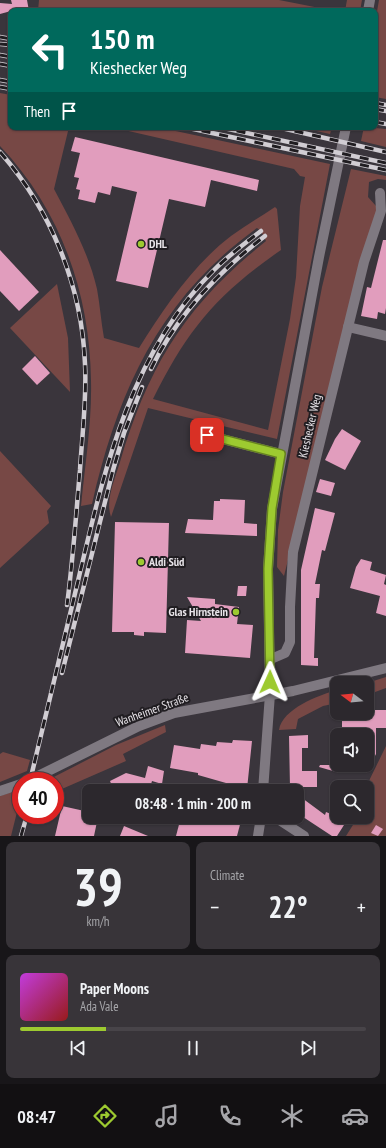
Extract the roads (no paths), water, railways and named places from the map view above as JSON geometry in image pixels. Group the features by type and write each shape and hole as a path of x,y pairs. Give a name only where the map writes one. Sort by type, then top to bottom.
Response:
{"street":[{"name":"Kieshecker Weg","path":"264,784 270,694 271,659 268,569 273,502 319,257 345,130"},
{"name":"Kieshecker Weg","path":"271,659 285,653 288,650 290,642 290,586 293,552 364,262 381,211 380,193"},
{"path":"348,327 386,336"},
{"name":"Kieshecker Weg","path":"203,437 207,435 281,454"},
{"name":"Wanheimer Straße","path":"48,772 139,726 174,713 270,694 293,691 386,668"},
{"name":"Wanheimer Straße","path":"0,791 12,787"},
{"path":"258,836 260,824"},
{"path":"286,824 304,836"}],"railway":[{"path":"0,37 8,38"},
{"path":"0,44 8,45"},
{"path":"0,55 8,56"},
{"path":"0,64 8,65"},
{"path":"0,80 8,81"},
{"path":"0,87 8,88"},
{"path":"378,104 386,105"},
{"path":"378,110 386,111"},
{"path":"378,123 386,124"},
{"path":"198,130 386,170"},
{"path":"233,130 386,163"},
{"path":"290,130 386,152"},
{"path":"0,152 18,175 49,224 70,278 78,306 83,335 85,404 67,605"},
{"path":"32,772 98,498 124,415 141,376 161,338 185,303 219,265 261,231"},
{"path":"151,369 173,330 200,296 231,264 265,236"},
{"path":"62,673 113,470 124,433 142,387"},
{"path":"21,836 24,824"}],"place":[{"name":"DHL","path":"141,244"},
{"name":"Aldi Süd","path":"141,562"},
{"name":"Glas Hirnstein","path":"236,612"}]}
